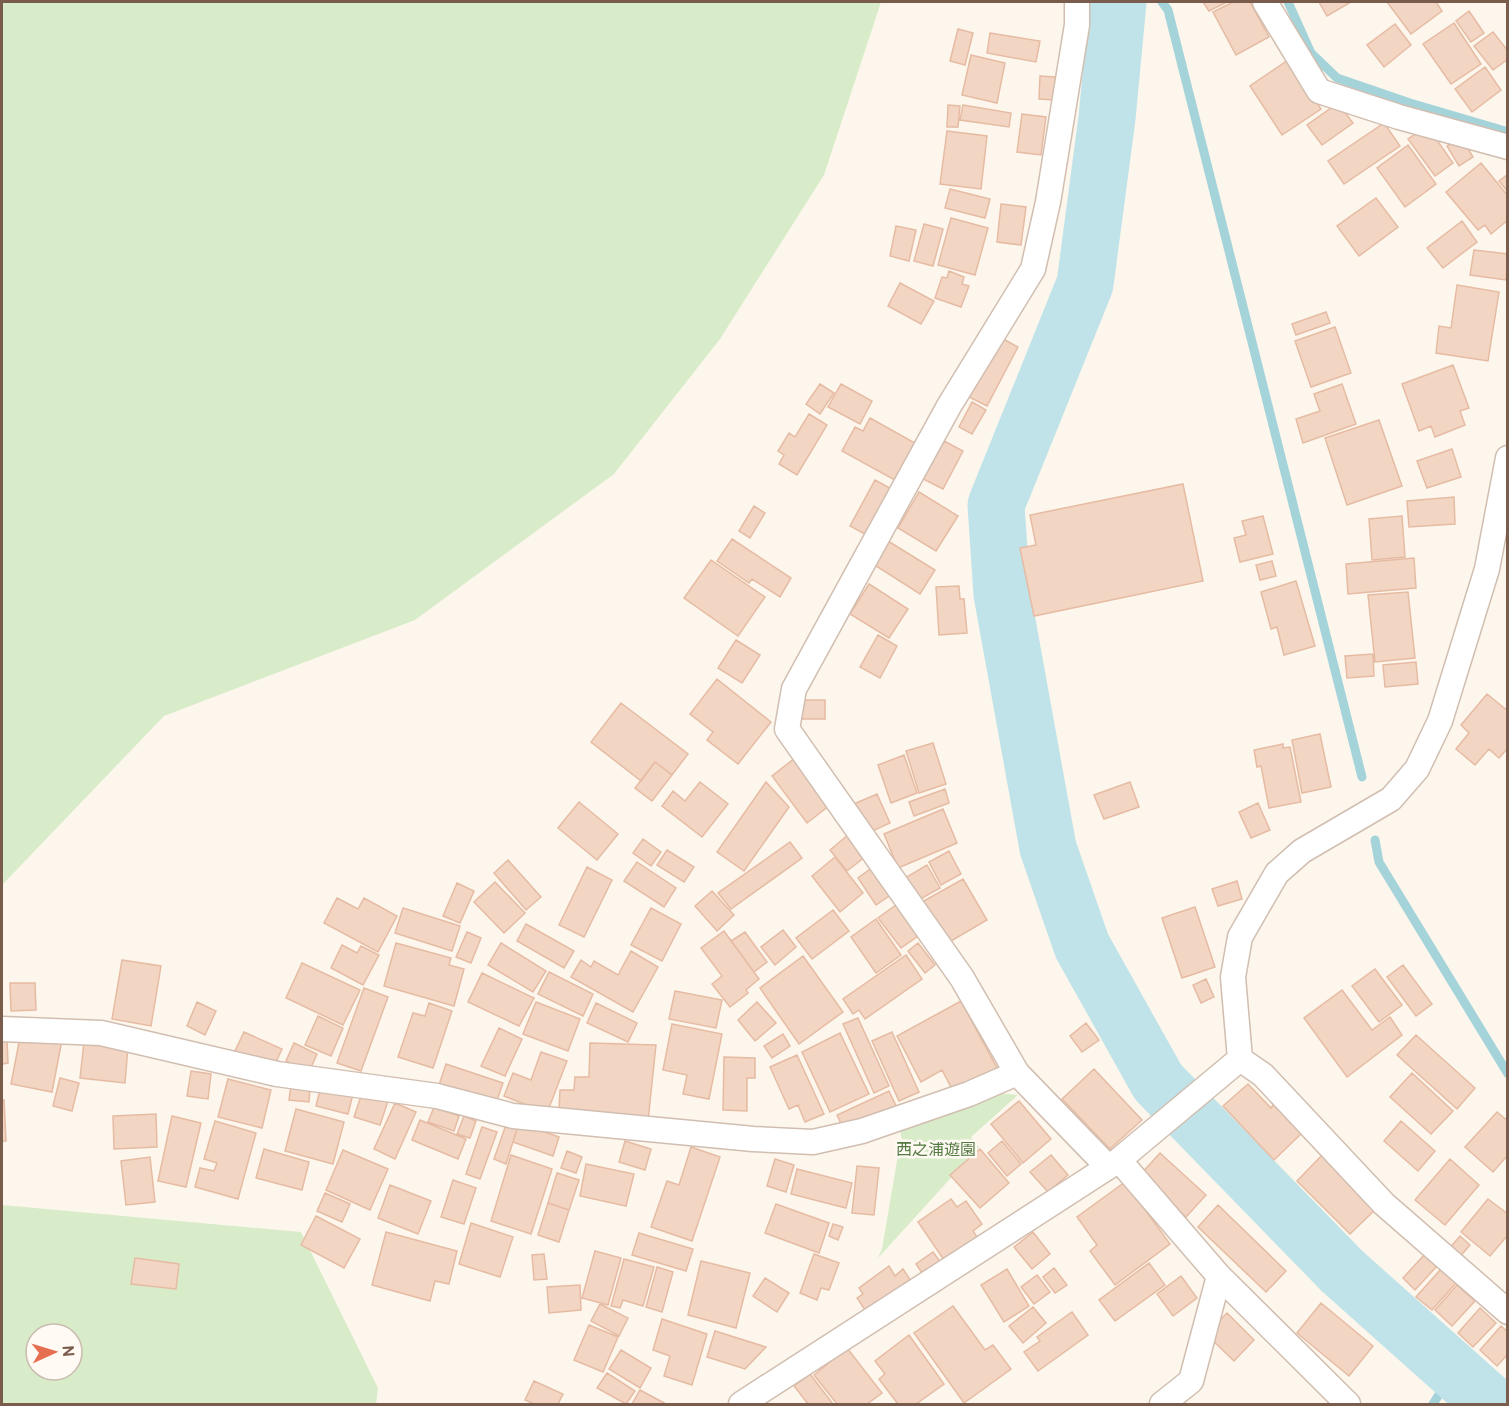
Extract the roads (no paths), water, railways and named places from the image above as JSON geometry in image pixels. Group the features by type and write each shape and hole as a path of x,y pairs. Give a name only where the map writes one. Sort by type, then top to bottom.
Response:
{"street":[{"path":"1077,2 1077,25 1048,202 1033,269 949,406 794,689 787,729 962,978 1017,1073 1113,1163 1219,1276 1348,1404"},
{"path":"1265,2 1318,91 1399,117 1508,147"},
{"path":"1233,1065 1233,977 1240,937 1276,873 1302,851 1391,799 1417,769 1440,720 1487,569 1508,458"},
{"path":"2,1029 101,1033 277,1074 437,1096 513,1116 753,1139 813,1142 862,1131 1017,1073"},
{"path":"741,1404 865,1326 1113,1163 1233,1065"},
{"path":"1233,1065 1263,1075 1384,1204 1508,1312"},
{"path":"1162,1404 1191,1382 1219,1276"}],"waterway":[{"path":"1118,2 1107,118 1085,284 996,505 1002,594 1048,848 1082,946 1158,1082 1342,1271 1491,1404"},
{"path":"1162,2 1168,10 1362,777"},
{"path":"1288,2 1311,53 1337,78 1410,103 1508,132"},
{"path":"1375,840 1379,862 1508,1074"},
{"path":"1433,1404 1454,1370"}],"park label":[{"name":"西之浦遊園","path":"936,1149"}]}
